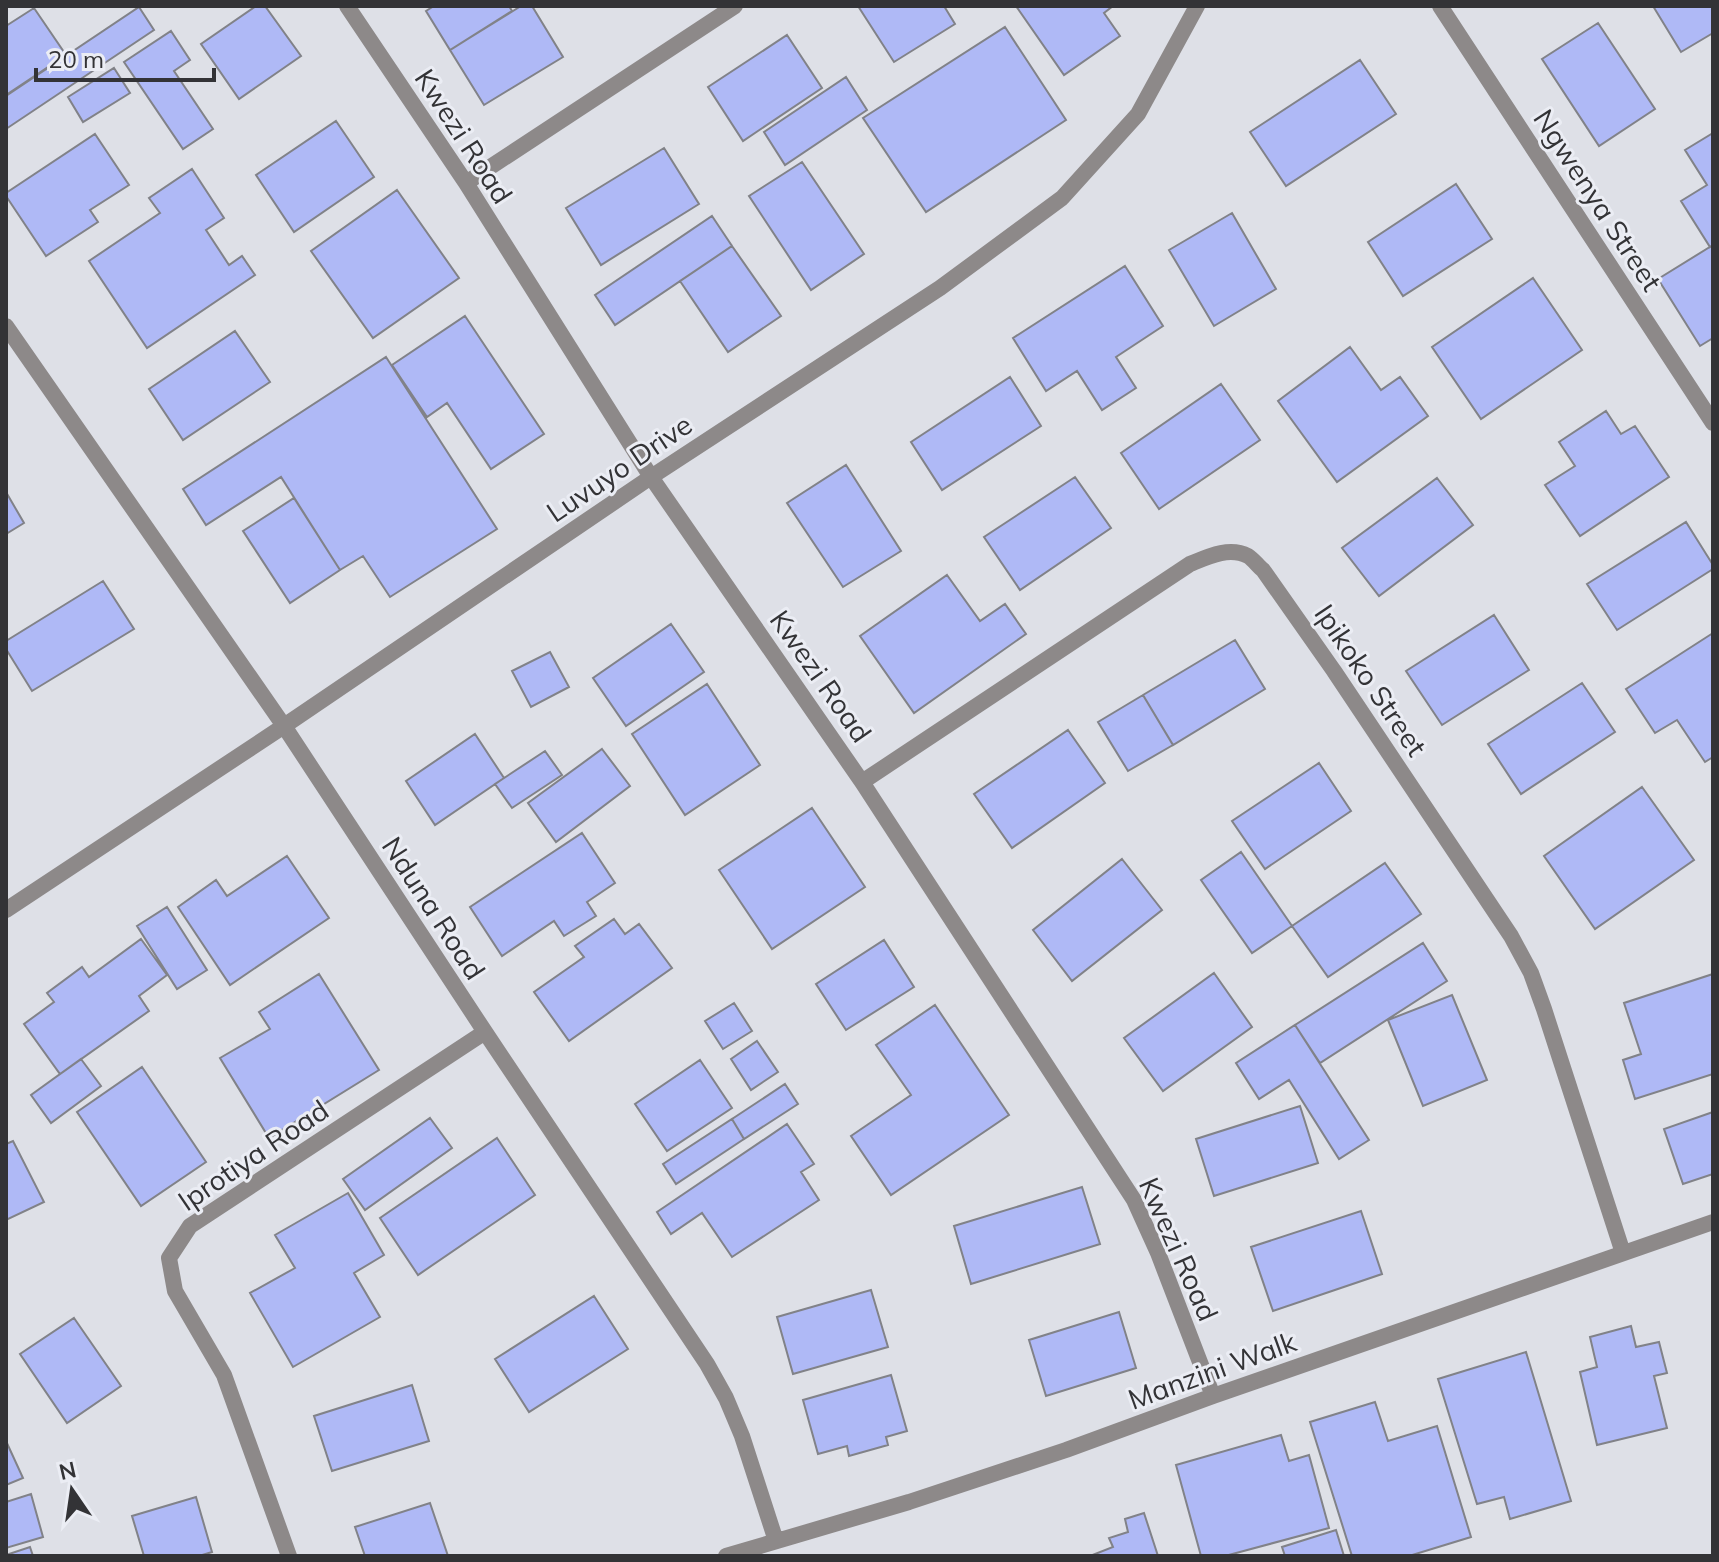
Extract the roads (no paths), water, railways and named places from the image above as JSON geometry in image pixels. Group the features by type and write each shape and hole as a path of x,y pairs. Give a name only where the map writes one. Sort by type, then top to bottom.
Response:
{"street":[{"name":"Kwezi Road","path":"347,6 466,183 651,477 862,782 1134,1200 1158,1253 1213,1396"},
{"path":"466,183 735,6"},
{"name":"Luvuyo Drive","path":"6,910 651,477 940,288 1062,198 1138,114 1197,6"},
{"name":"Ngwenya Street","path":"1440,6 1713,423"},
{"name":"Nduna Road","path":"6,326 284,726 707,1364 742,1436 776,1541"},
{"name":"Ipikoko Street","path":"862,782 1190,564 1232,551 1247,556 1263,570 1334,671 1511,936 1531,973 1623,1253"},
{"name":"Iprotiya Road","path":"289,1556 224,1375 175,1291 169,1258 190,1226 485,1032"},
{"name":"Manzini Walk","path":"726,1556 909,1502 1066,1450 1713,1222"}]}
